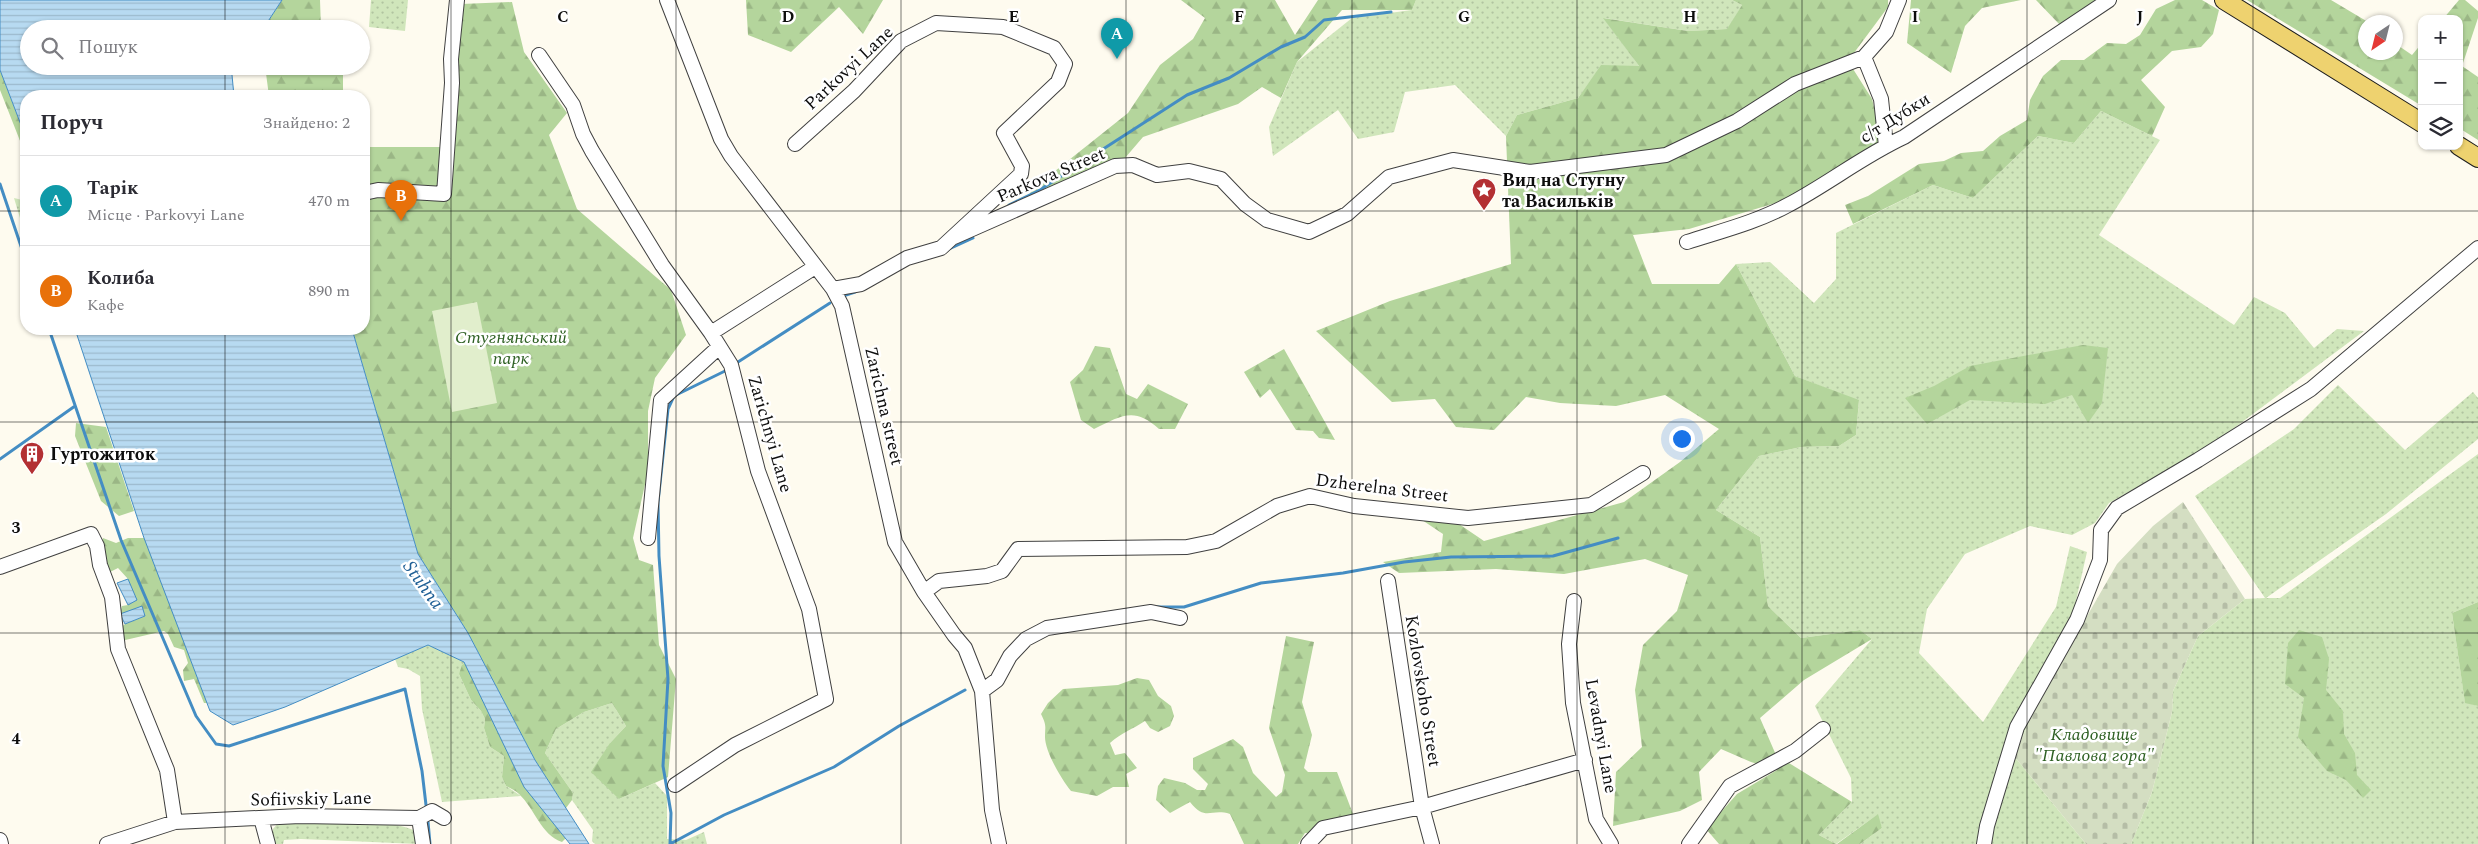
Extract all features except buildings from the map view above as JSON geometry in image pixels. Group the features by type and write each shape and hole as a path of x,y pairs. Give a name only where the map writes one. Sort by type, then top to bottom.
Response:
{"main road":[{"path":"2224,0 2418,121"},
{"path":"2463,149 2478,158"}],"street":[{"path":"370,192 378,190 444,194 452,83 451,59 457,0"},
{"name":"Zarichna street","path":"667,0 721,139 815,268 833,289 842,306 895,542 924,592 965,648 982,691 992,810 999,844"},
{"path":"1886,146 1881,98 1864,57 1886,32 1899,0"},
{"name":"с/т Дубки","path":"1687,242 1786,207 1904,137 2109,0"},
{"name":"Parkovyi Lane","path":"795,144 854,91 901,41 936,24 1003,27 1054,48 1065,64 1058,82 1004,133 1022,166 1021,174 941,248 907,258 861,284 833,289"},
{"name":"Zarichnyi Lane","path":"539,54 573,104 583,134 592,151 662,265 711,333 731,365 758,471 809,609 826,699 735,745 675,785"},
{"name":"Parkova Street","path":"954,236 1115,166 1133,165 1157,175 1189,171 1221,179 1245,204 1267,220 1309,232 1347,214 1388,177 1454,160 1530,172 1666,155 1729,125 1795,84 1864,57"},
{"path":"1984,844 1987,826 2017,727 2077,620 2100,560 2101,530 2117,508 2311,389 2478,248"},
{"path":"711,333 815,268"},
{"path":"648,538 661,400 720,347"},
{"name":"Dzherelna Street","path":"924,592 939,581 987,576 1002,571 1018,549 1187,547 1216,541 1277,506 1310,496 1354,506 1468,518 1591,505 1643,473"},
{"path":"0,567 91,534 97,546 100,565 112,596 118,649 167,770 175,822"},
{"name":"Kozlovskoho Street","path":"1388,581 1422,807 1432,844"},
{"name":"Levadnyi Lane","path":"1574,601 1569,644 1573,702 1596,819 1611,844"},
{"path":"982,691 997,680 1010,656 1026,639 1047,628 1144,612 1180,618"},
{"path":"1689,844 1730,786 1795,751 1823,729"},
{"path":"1308,844 1323,828 1422,807 1585,760"},
{"name":"Sofiivskiy Lane","path":"107,844 150,838 175,822 261,818 419,818 432,811 444,818"},
{"path":"261,818 268,844"},
{"path":"419,818 423,844"},
{"path":"0,840 1,844"}],"green space":[{"path":"282,0 320,0 321,20 269,20"},
{"path":"371,0 408,0 405,31 370,27"},
{"path":"746,0 883,0 863,34 839,7 791,52 748,35"},
{"path":"1181,0 1275,0 1295,35 1318,0 1416,0 1412,10 1342,10 1297,62 1281,98 1262,87 1238,104 1143,137 1125,158 1031,201 1030,191 1128,113 1160,65 1193,39 1205,18"},
{"path":"1416,0 1732,0 1742,5 1728,29 1688,31 1604,18 1639,66 1601,66 1578,98 1517,115 1506,136 1455,85 1405,92 1394,132 1358,139 1338,110 1273,156 1269,127 1297,62 1352,18 1412,10"},
{"path":"1732,0 1888,0 1888,7 1848,61 1872,99 1883,143 1779,202 1689,229 1633,235 1652,284 1719,284 1736,264 1795,376 1859,400 1856,435 1839,446 1801,447 1759,456 1716,510 1760,537 1768,606 1801,638 1860,630 1872,639 1804,680 1760,718 1776,755 1852,802 1819,835 1836,844 1719,844 1706,829 1737,794 1777,770 1751,762 1721,749 1699,772 1702,800 1680,811 1613,826 1616,772 1642,747 1635,690 1643,645 1677,611 1688,575 1645,559 1564,574 1496,569 1399,573 1383,562 1441,552 1443,534 1419,518 1456,522 1484,541 1624,502 1680,462 1719,429 1665,395 1616,406 1560,403 1526,397 1494,430 1456,427 1435,399 1392,402 1316,331 1390,301 1511,264 1506,136 1517,115 1578,98 1601,65 1639,66 1603,18 1688,31 1727,29 1742,5"},
{"path":"1911,0 2021,0 1982,8 1965,26 1951,73 1907,43"},
{"path":"2036,0 2101,0 2060,25"},
{"path":"2175,0 2202,0 2219,10 2213,34 2201,47 2172,51 2141,80 2165,107 2152,136 2101,111 2074,143 2038,136 1973,198 1933,185 1853,224 1845,205 1868,196 1919,164 1944,161 1961,153 1983,151 2000,136 2027,120 2030,100 2043,76 2061,60 2084,60 2107,43 2126,44 2140,35 2156,9"},
{"path":"2247,0 2331,0 2358,16 2358,60 2403,60 2403,49 2412,55 2418,48 2418,104"},
{"path":"2459,0 2465,0 2478,11 2478,18 2463,63 2463,15 2446,15"},
{"name":"Стугнянський парк","path":"512,2 524,52 567,113 549,135 577,209 671,290 686,335 655,378 648,411 648,471 633,538 639,560 653,565 659,645 676,679 668,777 619,799 591,772 610,743 626,726 612,703 584,712 556,729 545,753 573,793 572,800 566,808 535,760 468,633 418,554 354,335 370,335 370,147 454,147 461,4"},
{"path":"2463,67 2478,77 2478,140 2463,131"},
{"path":"0,70 20,122 20,141 0,90"},
{"path":"266,75 343,75 343,90 268,90"},
{"path":"2101,111 2160,140 2099,235 2234,325 2254,297 2285,313 2314,348 2337,329 2364,331 2210,446 2109,503 2095,523 2072,535 2030,526 1965,554 1927,609 1919,653 1983,722 2056,607 2070,546 2087,552 2072,618 2083,626 2040,698 2014,756 2086,844 1860,844 1882,828 1877,815 1836,844 1819,835 1852,802 1851,778 1815,706 1872,639 1860,630 1801,638 1768,606 1760,537 1716,510 1759,456 1801,447 1839,446 1856,435 1859,401 1795,376 1736,264 1770,262 1814,303 1836,279 1836,233 1933,185 1973,198 2038,136 2074,143"},
{"path":"14,198 20,200 20,218"},
{"path":"477,302 497,403 452,412 432,311"},
{"path":"2083,345 2108,348 2102,403 2088,423 2072,395 2045,404 1970,400 1927,424 1905,398 1934,386 1970,366"},
{"path":"1095,346 1110,348 1126,394 1137,399 1148,384 1188,404 1175,429 1159,429 1142,417 1135,415 1120,417 1094,429 1081,420 1070,382 1083,370"},
{"path":"1284,349 1335,440 1319,438 1313,431 1296,430 1270,389 1260,398 1244,372"},
{"path":"2338,385 2405,450 2473,392 2478,398 2478,439 2386,514 2266,598 2280,598 2478,454 2478,602 2452,613 2465,702 2478,706 2478,844 2131,844 2152,792 2172,712 2173,691 2198,636 2245,599 2265,598 2195,496 2294,429"},
{"path":"76,423 106,427 134,511 119,516 101,501 75,436"},
{"name":"Кладовище \"Павлова гора\"","path":"2183,502 2245,599 2198,636 2173,691 2172,712 2152,792 2131,844 2086,844 2014,756 2040,698 2117,564 2153,526"},
{"path":"103,538 116,543 128,538 144,538 177,591 217,703 204,703 194,679 184,681 183,670 188,663 184,650 174,647 168,634 164,631 121,641 118,630 125,624 145,616 120,614 122,606 128,605 128,579 118,568 108,573 101,546"},
{"path":"2478,602 2478,706 2465,703 2452,613"},
{"path":"2299,630 2322,637 2329,659 2326,690 2343,711 2344,734 2355,753 2357,775 2371,790 2363,798 2346,780 2327,771 2298,737 2304,698 2285,684 2288,643"},
{"path":"1286,636 1314,642 1302,702 1312,735 1304,768 1308,772 1337,772 1353,814 1320,824 1312,833 1305,833 1298,844 1244,844 1230,814 1204,813 1195,808 1190,802 1170,813 1156,800 1158,786 1164,778 1185,783 1197,790 1205,790 1208,784 1193,769 1193,758 1233,739 1243,747 1253,773 1276,797 1282,792 1285,775 1269,728"},
{"path":"428,645 466,663 459,674 471,700 481,711 485,719 484,728 490,747 504,756 502,777 506,786 521,796 442,802 422,709 420,676 408,669 398,667 395,659"},
{"path":"470,661 563,828 566,838 562,842 555,839 543,828 519,794 506,786 502,777 504,756 490,747 484,728 485,719 481,711 471,700 459,674 462,665"},
{"path":"1137,678 1149,680 1158,696 1171,706 1174,716 1170,726 1158,732 1150,728 1145,721 1118,736 1110,743 1115,755 1125,753 1137,768 1126,774 1129,787 1113,787 1097,796 1071,791 1051,758 1046,743 1045,724 1041,714 1048,703 1063,689 1118,685"},
{"path":"612,703 626,726 610,743 619,799 655,783 667,796 667,839 686,840 704,832 707,844 595,844 592,841 593,830 572,800 573,793 545,753 556,729 584,712"},
{"path":"1878,814 1882,828 1860,844 1837,844"},
{"path":"372,822 391,824 418,833 419,844 301,839 284,840 283,844 272,844 273,829 278,823"}],"water":[{"path":"0,0 282,0 269,20 20,20 20,75 232,75 233,90 20,90 20,122 0,70"},
{"name":"Stuhna","path":"77,335 354,335 418,554 468,633 535,760 589,844 570,844 524,787 464,662 428,645 285,707 233,725 210,711 144,538"},
{"path":"128,579 137,600 128,605 117,583"},
{"path":"142,606 145,616 125,624 120,614"}],"waterway":[{"path":"1009,205 1038,191 1187,95 1229,78 1281,47 1305,37 1324,20 1391,12"},
{"path":"0,184 20,243"},
{"path":"949,249 973,238"},
{"path":"846,295 855,292"},
{"path":"738,362 830,303"},
{"path":"51,335 121,540 196,716 216,744 229,746 405,689 422,771 426,805"},
{"path":"670,844 671,813 663,766 668,679 659,556 658,502 668,409 674,396 725,371"},
{"path":"0,459 75,406"},
{"path":"1156,607 1184,607 1261,583 1451,557 1553,556 1618,538"},
{"path":"670,844 724,815 834,767 899,726 965,690"},
{"path":"428,822 430,844"}],"place":[{"name":"Тарік","path":"1117,59"},
{"name":"Вид на Стугну та Васильків","path":"1484,211"},
{"name":"Колиба","path":"401,221"},
{"name":"Гуртожиток","path":"32,475"}]}
